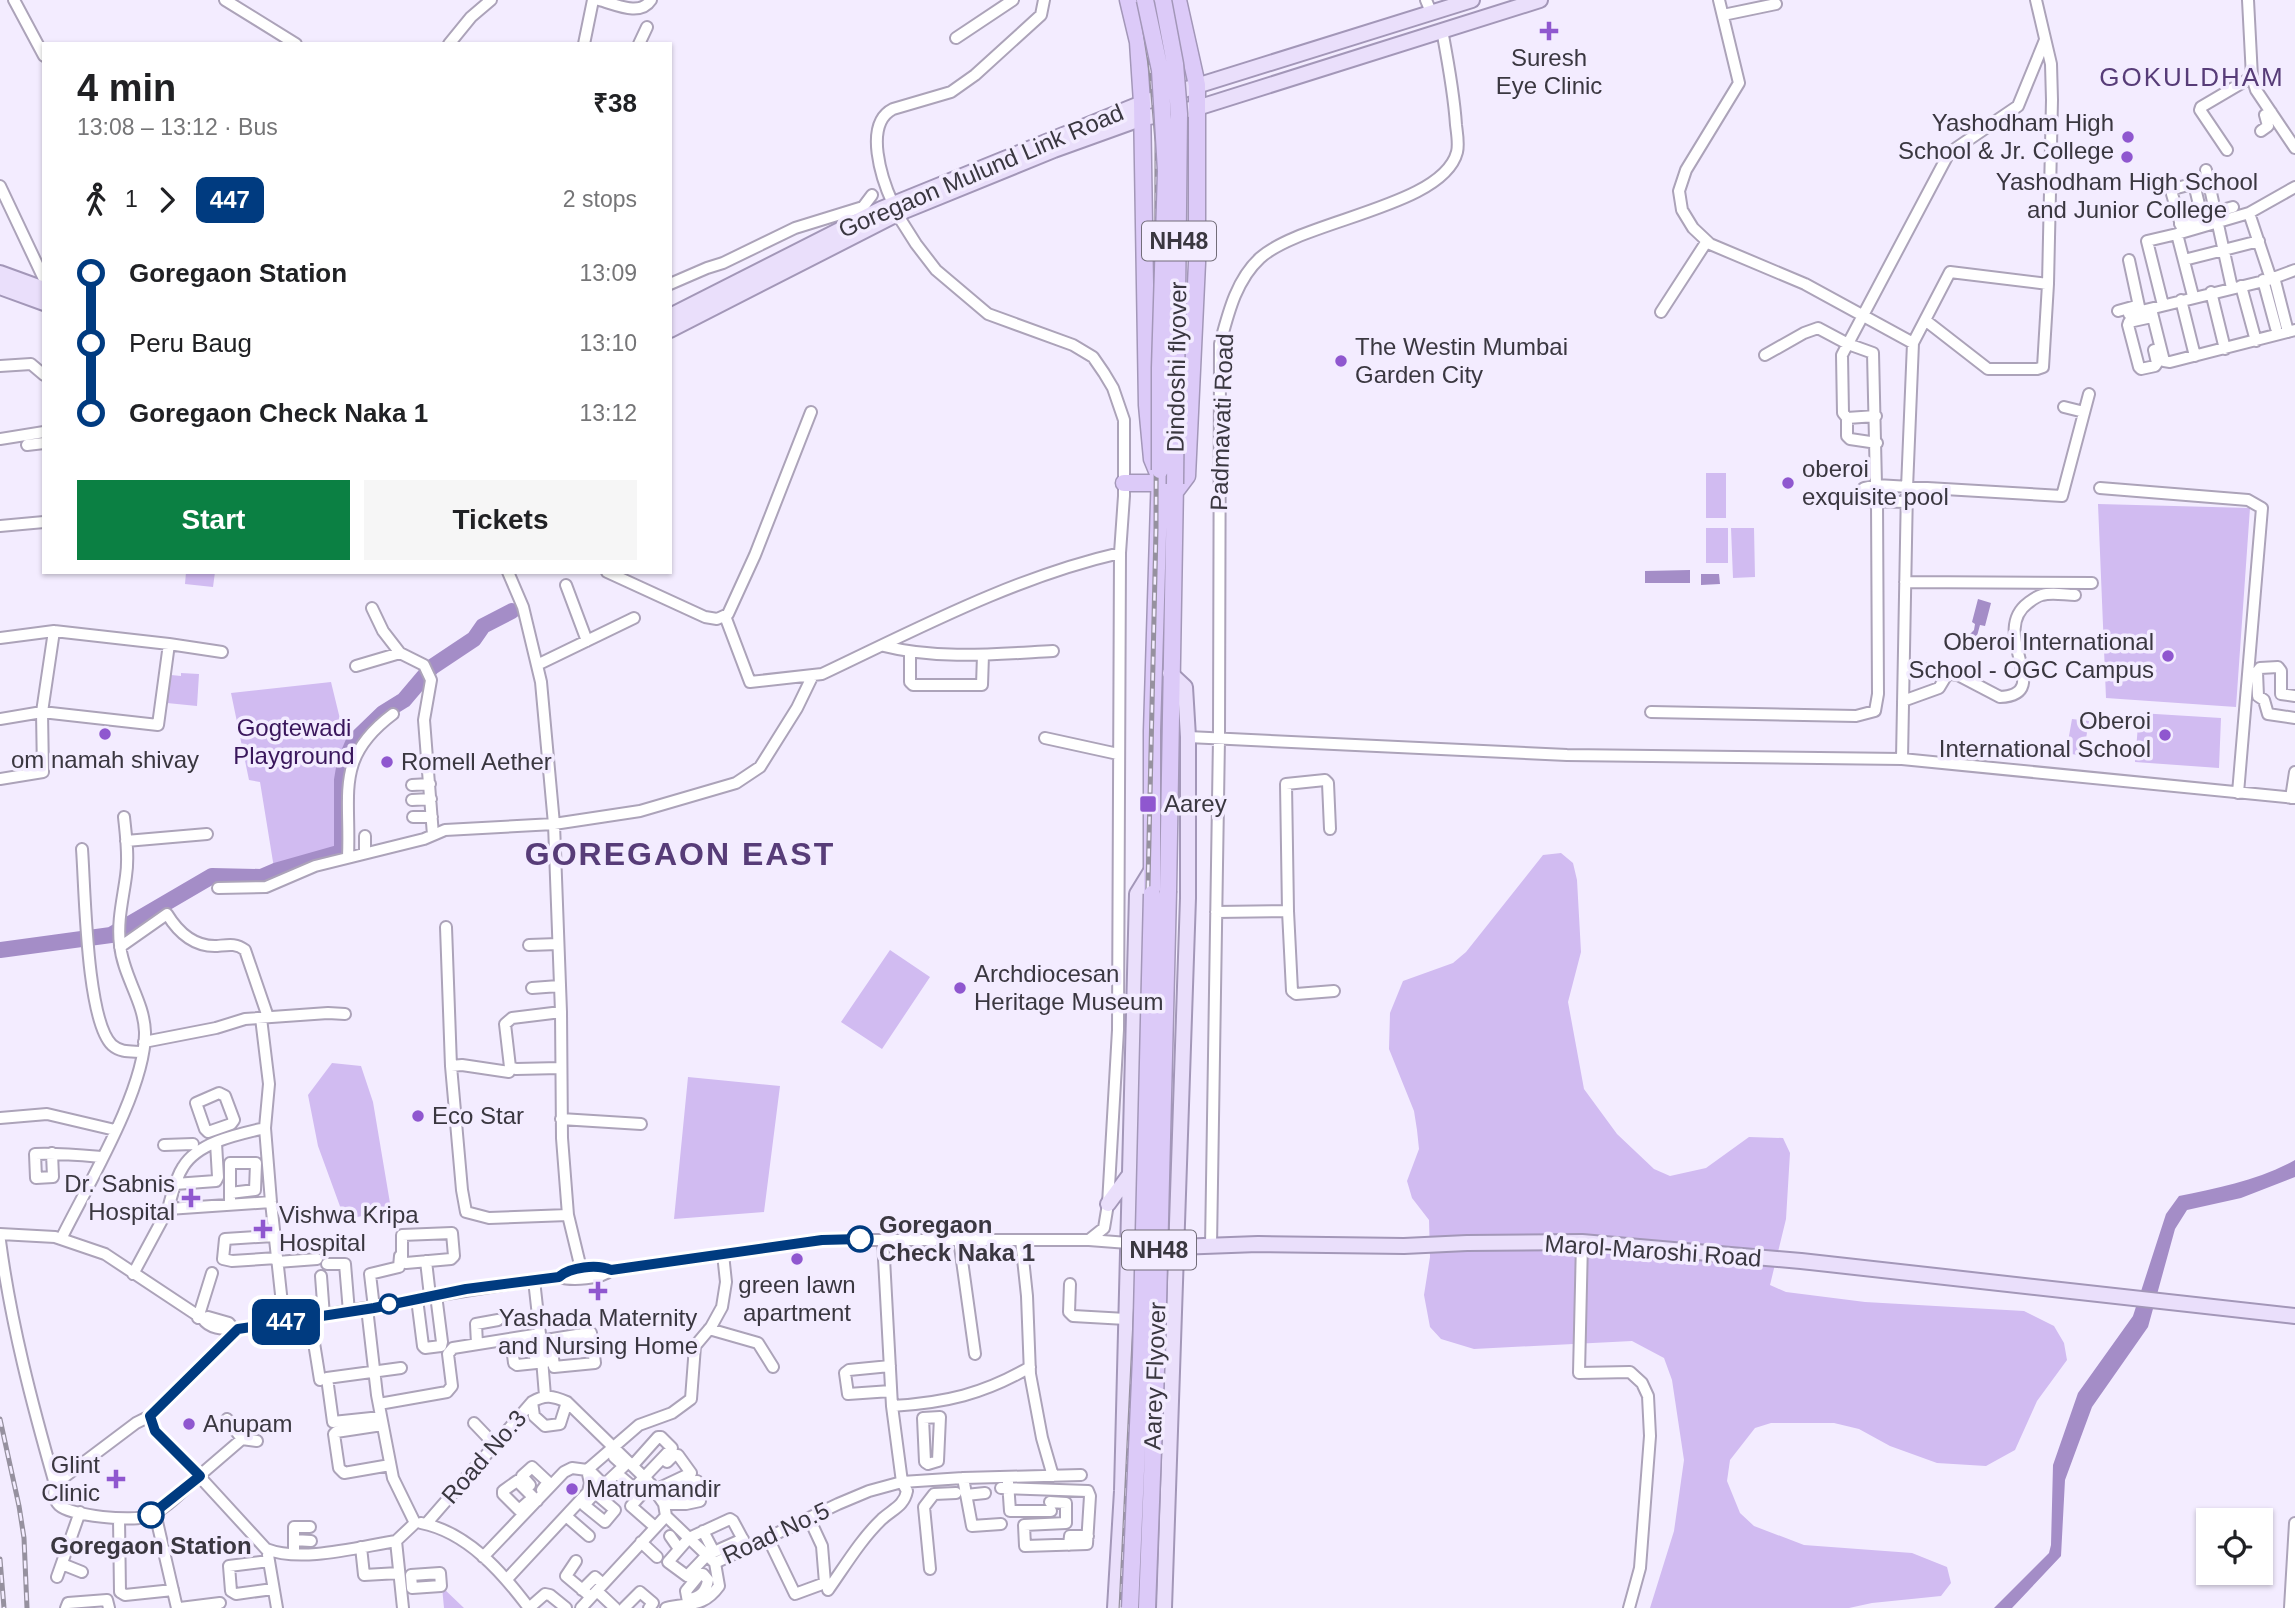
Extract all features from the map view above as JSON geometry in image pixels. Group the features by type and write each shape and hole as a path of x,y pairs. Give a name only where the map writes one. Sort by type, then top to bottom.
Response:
{"highway":[{"path":"1128,0 1138,42 1142,111 1147,405 1152,459 1166,481"},
{"name":"Dindoshi flyover","path":"1145,0 1160,70 1166,171 1160,355 1166,481"},
{"name":"Dindoshi flyover","path":"1163,0 1175,64 1179,114 1166,481"},
{"path":"1124,483 1166,481 1187,476 1197,226 1197,85 1178,0"},
{"path":"1144,226 1197,226"},
{"name":"NH48","path":"1166,481 1170,673"},
{"name":"NH48","path":"1153,868 1152,731 1166,481"},
{"name":"Aarey Flyover","path":"1147,1608 1157,1343 1168,891 1170,673"},
{"name":"Aarey Flyover","path":"1130,1608 1141,1357 1153,868"}],"main road":[{"path":"1142,111 1197,85 1432,6 1472,0"},
{"name":"Goregaon Mulund Link Road","path":"672,315 895,209 1054,150 1142,111 1197,108 1540,0"},
{"name":"Goregaon Mulund Link Road","path":"672,329 895,209"},
{"path":"0,273 42,302"},
{"path":"0,287 42,289"},
{"path":"1164,1608 1188,909 1188,737 1185,687 1170,673"},
{"path":"1115,1608 1122,1492 1137,894 1153,868"},
{"path":"1108,1204 1128,1177"},
{"name":"Marol-Maroshi Road","path":"1128,1243 1177,1247 1582,1242 1801,1261 2295,1316"},
{"path":"1122,1492 1167,1493"}],"street":[{"path":"14,0 42,52"},
{"path":"225,0 293,42"},
{"path":"451,42 471,17 491,0"},
{"path":"585,42 596,0 637,10 647,6 651,0"},
{"path":"956,38 1013,0"},
{"path":"1044,0 1041,15 975,75 951,92 893,109 879,120 877,130 878,156 885,187 915,244 936,270 988,314 1073,345 1093,357 1113,388 1124,420 1118,754 1118,1030 1108,1204 1104,1228 1090,1240"},
{"path":"1719,0 1740,83 1686,170 1679,191 1682,210 1693,228 1707,241 1805,284 1913,343"},
{"path":"1925,320 1988,369 2040,368 2044,361 2052,100 2051,64 2036,0"},
{"path":"2248,0 2252,77 2256,90 2266,112 2295,148"},
{"path":"1723,16 1776,4"},
{"path":"640,42 647,27"},
{"name":"Padmavati Road","path":"1211,1246 1219,738 1220,344 1230,308 1243,280 1260,258 1287,242 1417,192 1444,175 1458,150 1453,95 1442,30"},
{"path":"1877,443 1848,438 1847,418 1843,413 1842,355 1949,153 2018,107 2045,40"},
{"path":"2227,150 2206,120 2201,107 2252,77"},
{"path":"2261,131 2268,126 2266,112"},
{"path":"2206,170 2223,251 2256,341"},
{"path":"0,186 42,275"},
{"path":"2162,303 2147,241 2216,218 2249,213 2295,187"},
{"path":"672,283 723,263 795,228 863,207 873,195"},
{"path":"2216,218 2233,207"},
{"path":"2129,260 2140,310 2164,361 2170,362 2225,349 2286,330 2249,213"},
{"path":"2180,230 2193,294"},
{"path":"1661,312 1707,241"},
{"path":"2184,260 2259,242"},
{"path":"2140,310 2177,298 2237,287 2295,270"},
{"path":"1902,759 1907,488 1913,343 1950,272 2048,284"},
{"path":"2211,292 2225,349"},
{"path":"2177,298 2195,356"},
{"path":"1765,355 1815,328 1874,354 1876,485"},
{"path":"0,366 31,363 42,374"},
{"path":"2062,496 2089,394"},
{"path":"2064,407 2084,412"},
{"path":"611,574 705,617 717,619 728,614 755,555 811,412"},
{"path":"1847,418 1876,416"},
{"path":"0,439 37,440"},
{"path":"1907,502 1864,501 1864,488 1876,485 2062,496 2074,499"},
{"path":"2100,488 2248,499 2262,508 2238,793"},
{"path":"1651,712 1856,716 1875,711 1878,694 1877,501"},
{"path":"0,526 42,522"},
{"path":"724,615 750,682 813,676 884,646 950,612 1053,572 1120,553"},
{"path":"509,574 523,607 541,682 554,824 561,1012 561,1119 568,1215 582,1273"},
{"path":"1905,582 2092,583"},
{"path":"566,584 587,641"},
{"path":"1904,666 1958,675 2000,697 2008,696 2017,692 2023,685 2024,678 2015,641 2014,622 2018,611 2040,594 2075,594"},
{"path":"372,608 383,631 400,653 425,666 431,680 424,720 433,835"},
{"path":"537,665 634,618"},
{"path":"0,638 54,631 222,652"},
{"path":"0,779 43,772 42,712 54,631"},
{"path":"0,719 42,712 158,724 169,644"},
{"path":"884,646 910,653 983,655 1053,651"},
{"path":"356,666 400,653"},
{"path":"910,653 910,682 913,685 982,685 983,655"},
{"path":"2295,696 2281,694 2281,671 2278,667 2260,668 2257,672 2258,696 2264,700 2269,714 2295,718"},
{"path":"1903,701 1939,688 1948,673"},
{"path":"218,888 267,887 315,866 424,839 445,830 554,824 640,811 736,783 760,767 779,739 813,676"},
{"path":"348,857 344,834 349,773 353,757 364,740 393,714"},
{"path":"1188,737 1567,755 1902,759 2293,798 2295,772"},
{"path":"1045,738 1118,754"},
{"path":"1330,829 1328,783 1325,780 1286,784 1292,991 1296,994 1334,991"},
{"path":"412,785 430,784"},
{"path":"412,800 431,799"},
{"path":"61,1239 137,1079 143,1047 145,1032 141,1006 129,980 120,943 119,919 127,873 124,817"},
{"path":"413,817 432,817"},
{"path":"126,841 207,834"},
{"path":"365,836 365,853"},
{"path":"82,849 94,999 104,1034 112,1045 123,1051 245,1019 345,1014"},
{"path":"1216,912 1288,911"},
{"path":"120,943 167,914 175,927 186,937 202,945 233,945 245,950 265,1017 269,1084 265,1128 271,1202 270,1234 284,1322"},
{"path":"446,927 451,1066 466,1212 489,1218 568,1215"},
{"path":"529,945 558,944"},
{"path":"532,988 559,986"},
{"path":"560,1068 510,1067 505,1024 512,1018 561,1012"},
{"path":"451,1066 462,1065 509,1072"},
{"path":"0,1118 47,1114 115,1130"},
{"path":"561,1119 640,1124"},
{"path":"133,1274 179,1184 192,1165 218,1142 265,1128"},
{"path":"164,1145 218,1142"},
{"path":"179,1184 216,1181 218,1142"},
{"path":"179,1184 182,1168 193,1143"},
{"path":"52,1153 102,1157"},
{"path":"168,1209 230,1199 271,1202"},
{"path":"397,1233 399,1267 370,1274 374,1370 393,1478 420,1524 443,1530 484,1557 535,1606 543,1595 549,1594 566,1608"},
{"path":"452,1233 453,1258 426,1261 404,1262 402,1235 452,1233"},
{"path":"0,1234 61,1239 105,1254 200,1319 208,1317 229,1323 235,1329"},
{"path":"227,1234 270,1234"},
{"path":"270,1234 224,1239 223,1259 345,1264 349,1312"},
{"path":"959,1239 975,1354"},
{"path":"55,1484 136,1423 150,1416 235,1329 559,1277 565,1272 582,1273 605,1267 611,1270 822,1240 1090,1240 1128,1243"},
{"name":"Road No.5","path":"828,1590 874,1529 905,1500 907,1491 902,1482 888,1391 883,1240"},
{"path":"1021,1240 1030,1367 1051,1476 1051,1524"},
{"path":"0,1241 5,1279 27,1384 55,1484 54,1496 63,1508 119,1519 141,1519 155,1513 242,1439"},
{"path":"1582,1242 1579,1373 1630,1372 1642,1383 1648,1396 1650,1436 1640,1568 1629,1608"},
{"path":"507,1579 584,1501 589,1473 611,1447 639,1425 672,1413 691,1399 695,1346 722,1307 726,1282 723,1254"},
{"path":"417,1299 423,1347 441,1346 426,1261"},
{"path":"200,1319 212,1273"},
{"path":"321,1276 324,1315"},
{"path":"534,1280 544,1338 543,1362 548,1402 611,1447"},
{"path":"1070,1284 1069,1312 1073,1316 1126,1319"},
{"path":"310,1318 320,1380"},
{"path":"477,1344 476,1324 498,1320"},
{"path":"709,1329 758,1343 773,1367"},
{"path":"379,1404 447,1392 452,1387 448,1354 453,1348 592,1333 596,1360 593,1365 556,1368 543,1362 515,1364 512,1347 519,1341"},
{"path":"519,1341 534,1345 543,1362"},
{"path":"886,1367 849,1370 845,1373 848,1394 888,1391"},
{"path":"892,1406 947,1401 984,1390 1030,1367"},
{"path":"382,1421 331,1421 327,1378 401,1368"},
{"name":"Road No.3","path":"396,1541 420,1524 495,1445 548,1402"},
{"path":"925,1404 925,1462 928,1464 934,1494"},
{"path":"150,1416 155,1431"},
{"path":"926,1418 942,1418 938,1461 928,1464"},
{"path":"226,1419 242,1439 257,1441"},
{"path":"382,1421 334,1434 339,1468 344,1473 390,1465"},
{"path":"136,1423 155,1431 267,1549 294,1554 382,1551"},
{"path":"474,1423 495,1445"},
{"name":"Road No.5","path":"611,1447 650,1483 679,1539 707,1555 715,1563 745,1544 768,1538 869,1491 902,1482 1081,1475"},
{"path":"589,1473 611,1455 650,1483 657,1509 653,1525 641,1542 592,1598"},
{"path":"533,1460 554,1478"},
{"path":"484,1557 554,1478 567,1470 580,1468 605,1484 650,1483"},
{"path":"1005,1489 1050,1501 1067,1504 1066,1523 1024,1525 1025,1546 1087,1544 1089,1493 1050,1501 1010,1511 1005,1489 1008,1476"},
{"path":"964,1478 961,1494 972,1526 1001,1524"},
{"path":"526,1509 519,1510 503,1491 517,1481 538,1497"},
{"path":"650,1483 653,1525"},
{"path":"650,1483 631,1506 653,1525"},
{"path":"930,1569 923,1507 934,1494 985,1493"},
{"path":"584,1501 599,1524"},
{"path":"57,1577 80,1512"},
{"path":"155,1513 178,1608 220,1603"},
{"path":"768,1538 795,1594 825,1583 822,1546 809,1518"},
{"path":"119,1519 119,1589 122,1595 173,1590"},
{"path":"569,1519 589,1536"},
{"path":"731,1519 745,1544 707,1555 686,1577 669,1563 679,1539 731,1519"},
{"path":"2290,1608 2295,1523"},
{"path":"294,1554 295,1527 310,1527"},
{"path":"703,1531 707,1555"},
{"path":"294,1540 311,1541"},
{"path":"361,1550 396,1541 404,1579 403,1608"},
{"path":"641,1542 657,1557"},
{"path":"267,1549 276,1608"},
{"path":"361,1550 365,1575 404,1579"},
{"path":"269,1561 229,1566 231,1591 233,1594 273,1589"},
{"path":"576,1562 565,1574 592,1598 615,1608"},
{"path":"666,1608 706,1602 715,1594 719,1578 715,1563"},
{"path":"62,1564 82,1572"},
{"path":"624,1608 640,1591 653,1603 650,1608"},
{"path":"66,1608 67,1604 107,1600 110,1608"}],"green space":[{"path":"1706,473 1726,473 1726,518 1706,518"},
{"name":"Oberoi International School - OGC Campus","path":"2098,504 2250,508 2236,707 2106,698"},
{"path":"1706,528 1728,528 1728,563 1706,563"},
{"path":"1731,528 1754,528 1755,577 1733,578"},
{"path":"186,574 215,574 213,587 185,584"},
{"path":"181,673 199,674 197,706 167,703 171,675 181,676"},
{"name":"Gogtewadi Playground","path":"331,682 340,719 348,723 353,735 343,756 339,774 340,850 274,868 260,782 249,780 231,693"},
{"name":"Oberoi International School","path":"2139,713 2221,718 2219,768 2135,762"},
{"path":"2072,719 2089,721 2083,756 2066,753"},
{"path":"1561,853 1573,863 1577,880 1581,952 1568,1002 1584,1089 1617,1134 1654,1169 1670,1176 1706,1168 1749,1137 1783,1138 1790,1153 1786,1219 1770,1285 1786,1292 1865,1302 2024,1311 2054,1326 2064,1343 2067,1360 2037,1401 2015,1450 1986,1466 1937,1463 1890,1446 1859,1429 1834,1423 1771,1423 1755,1428 1730,1460 1727,1481 1740,1513 1754,1526 1804,1545 1912,1553 1947,1567 1951,1583 1941,1596 1849,1608 1650,1608 1674,1531 1684,1460 1672,1380 1664,1358 1632,1341 1474,1349 1441,1339 1430,1327 1424,1295 1430,1257 1429,1220 1412,1198 1407,1181 1419,1149 1414,1111 1389,1049 1390,1013 1403,981 1453,963 1466,952 1543,855"},
{"path":"890,950 930,977 882,1049 841,1022"},
{"path":"332,1063 361,1066 373,1102 391,1209 345,1220 318,1146 308,1095"},
{"path":"688,1077 780,1086 764,1212 674,1219"},
{"path":"442,1587 464,1608 444,1608"}],"shaded area":[{"path":"1690,570 1690,583 1645,583 1645,571"},
{"path":"1701,574 1719,574 1720,584 1701,585"},
{"path":"1978,599 1991,603 1985,626 1980,625 1977,636 1981,644 1967,644 1967,637 1974,630 1975,624 1972,622"},
{"path":"2295,1160 2295,1177 2241,1198 2187,1210 2175,1229 2148,1327 2092,1407 2065,1480 2061,1556 2012,1608 1994,1608 2049,1553 2053,1465 2078,1393 2133,1316 2166,1214 2179,1196 2253,1178"}],"waterway":[{"path":"0,950 111,935 212,876 261,877 342,852 342,780 345,762 354,741 383,713 404,700 432,667 474,639 483,626 512,611"}],"railway":[{"path":"1121,1608 1141,1195 1156,529 1157,142 1151,71 1140,0"},
{"path":"0,1419 24,1538 27,1608"},
{"path":"0,1559 4,1608"}],"bus line":[{"name":"447","path":"151,1515 200,1476 155,1431 150,1416 238,1329 374,1308 466,1289 559,1277 565,1272 581,1269 605,1267 611,1270 822,1240 860,1239"}],"place":[{"name":"Suresh Eye Clinic","path":"1549,31"},
{"name":"Yashodham High School & Jr. College","path":"2128,137"},
{"name":"Yashodham High School and Junior College","path":"2127,157"},
{"name":"The Westin Mumbai Garden City","path":"1341,361"},
{"name":"oberoi exquisite pool","path":"1788,483"},
{"name":"Oberoi International School - OGC Campus","path":"2168,656"},
{"name":"om namah shivay","path":"105,734"},
{"name":"Oberoi International School","path":"2165,735"},
{"name":"Romell Aether","path":"387,762"},
{"name":"Aarey","path":"1148,804"},
{"name":"Archdiocesan Heritage Museum","path":"960,988"},
{"name":"Eco Star","path":"418,1116"},
{"name":"Dr. Sabnis Hospital","path":"191,1198"},
{"name":"Vishwa Kripa Hospital","path":"263,1229"},
{"name":"Goregaon Check Naka 1","path":"860,1239"},
{"name":"green lawn apartment","path":"797,1259"},
{"name":"Yashada Maternity and Nursing Home","path":"598,1291"},
{"name":"Anupam","path":"189,1424"},
{"name":"Glint Clinic","path":"116,1479"},
{"name":"Matrumandir","path":"572,1489"},
{"name":"Goregaon Station","path":"151,1515"}],"district":[{"name":"GOKULDHAM","path":"2192,77"},
{"name":"GOREGAON EAST","path":"680,854"}]}
